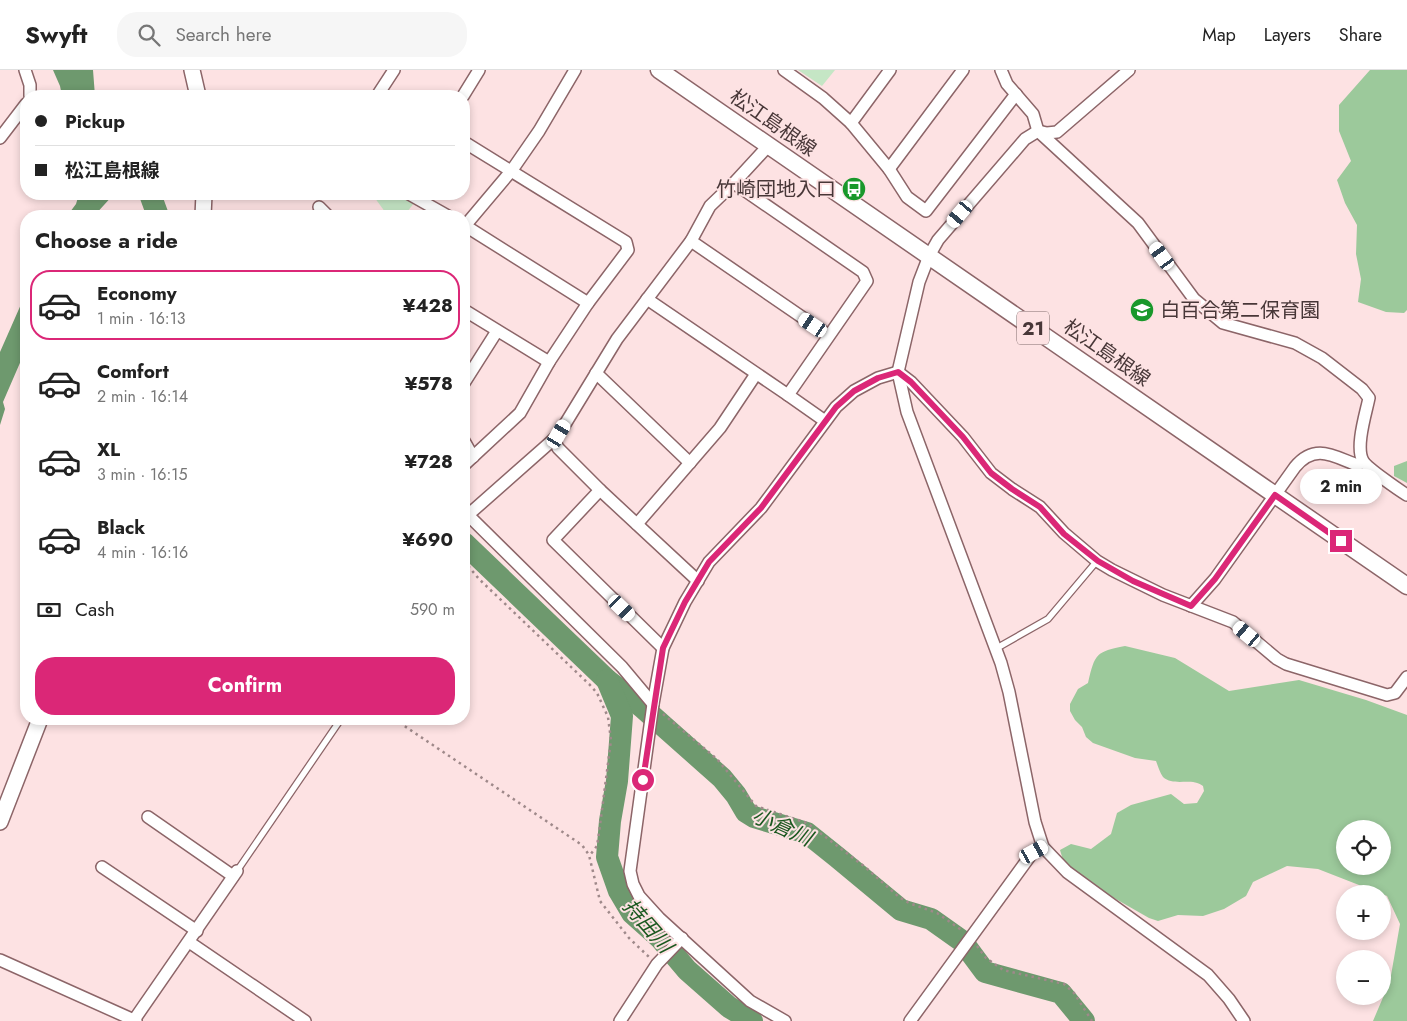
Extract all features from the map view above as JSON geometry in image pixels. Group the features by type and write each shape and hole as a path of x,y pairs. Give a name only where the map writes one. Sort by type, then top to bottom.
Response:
{"main road":[{"name":"松江島根線","path":"659,70 1407,586"}],"street":[{"path":"25,70 30,90"},
{"path":"192,70 197,90"},
{"path":"381,90 394,70"},
{"path":"467,90 479,70"},
{"path":"470,219 512,170 539,131 575,70"},
{"path":"784,70 822,98 850,123 889,169 907,197 926,211 1016,94"},
{"path":"850,123 890,70"},
{"path":"889,169 963,70"},
{"path":"1001,70 1007,84 1033,114 1038,131 1138,223 1194,300 1223,323 1295,343 1322,358 1362,389 1369,398 1360,449 1363,462 1407,495"},
{"path":"1129,70 1056,132 1038,131 1025,138 938,240 929,256 919,282 898,372 907,412 997,648 1009,692 1035,822 1043,847 1067,872 1208,975 1229,999 1244,1021"},
{"path":"0,138 20,112"},
{"path":"470,146 626,242 628,250 588,303 549,362 520,413 470,459"},
{"path":"470,510 559,434 617,339 691,241 710,206 769,146"},
{"path":"734,183 863,272 866,281 788,395"},
{"path":"420,200 437,210"},
{"path":"319,207 322,210"},
{"path":"470,230 588,303"},
{"path":"691,241 828,335"},
{"path":"647,299 825,421"},
{"path":"470,314 549,362"},
{"path":"470,373 497,330"},
{"path":"785,1021 750,1001 680,939 639,896 633,884 630,870 663,648 685,602 709,562 761,508 836,407 854,391 878,378 898,372"},
{"path":"898,372 911,382 963,437 991,473 1040,507 1064,534 1098,561 1133,581 1233,622 1277,659 1286,664 1387,695 1395,693 1407,678"},
{"path":"596,373 690,463"},
{"path":"637,524 720,428 756,374"},
{"path":"554,439 558,448 600,490 698,581"},
{"path":"470,451 473,456"},
{"path":"1191,606 1215,579 1300,461 1311,454 1328,454 1357,465 1363,462"},
{"path":"600,490 553,540 663,648"},
{"path":"470,517 622,667 653,706"},
{"path":"0,822 38,725"},
{"path":"0,960 131,1020 189,942 235,874 148,817"},
{"path":"910,1021 1034,852 1043,847"},
{"path":"102,867 196,931"},
{"path":"620,1021 659,963 680,939"},
{"path":"189,942 305,1021"}],"lane":[{"path":"997,648 1048,619 1098,561"},
{"path":"235,874 337,725"}],"path":[{"path":"470,568 590,685 603,704 608,717 611,740 597,846 590,855"},
{"path":"653,706 717,759 756,806 808,823 865,867 899,897 909,903 937,913 970,939 986,958 1003,970 1064,984 1074,994 1092,1021"},
{"path":"403,725 578,842 590,855 600,901 629,938 659,963"}],"shaded area":[{"path":"53,70 93,70 95,90 61,90"},
{"path":"798,70 835,70 822,86"},
{"path":"1370,70 1407,70 1407,310 1404,313 1386,312 1358,302 1361,279 1356,254 1357,225 1345,203 1337,180 1351,161 1339,131 1339,105"},
{"path":"77,200 109,200 99,210 72,210"},
{"path":"376,200 409,200 414,203 409,210 384,210"},
{"path":"20,307 20,363 3,402 5,409 0,425 0,352"},
{"path":"1407,461 1407,483 1394,476 1394,466"},
{"path":"1125,646 1175,658 1229,691 1299,680 1366,700 1407,715 1407,1021 1373,1021 1380,1005 1391,1005 1391,975 1400,924 1391,905 1391,885 1359,885 1318,869 1287,866 1253,882 1246,896 1224,909 1203,916 1178,915 1158,921 1149,918 1114,898 1077,873 1063,860 1060,850 1071,844 1091,849 1111,834 1117,813 1131,805 1171,794 1184,804 1197,803 1204,791 1203,786 1198,783 1167,780 1163,777 1156,761 1135,758 1093,743 1086,737 1082,727 1070,711 1070,704 1078,689 1088,683 1095,660 1102,652"}],"waterway":[{"name":"小倉川","path":"152,200 156,210"},
{"name":"小倉川","path":"470,549 607,680 642,707 722,778 736,795 746,812 754,817 807,833 901,910 931,919 962,941 985,972 1061,993 1084,1021"},
{"name":"持田川","path":"607,680 622,716 617,781 610,821 607,857 619,891 632,913 660,938 687,970 729,1007 752,1021"}],"place":[{"name":"竹崎団地入口","path":"854,189"},
{"name":"白百合第二保育園","path":"1142,310"}],"route":[{"path":"643,780 663,648 685,602 709,562 761,508 836,407 854,391 878,378 898,372 911,382 963,437 991,473 1040,507 1064,534 1098,561 1133,581 1191,606 1215,579 1275,495 1341,541"}]}
